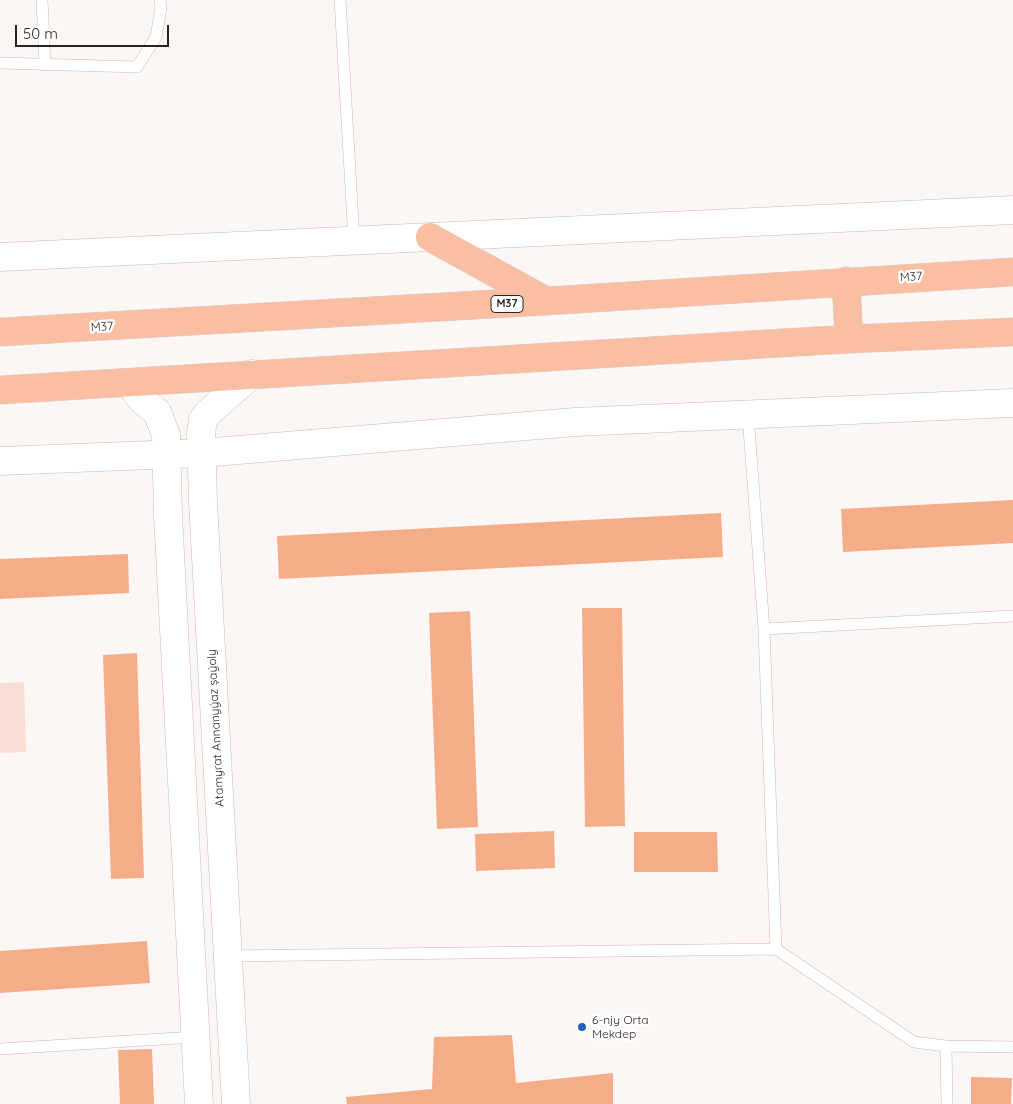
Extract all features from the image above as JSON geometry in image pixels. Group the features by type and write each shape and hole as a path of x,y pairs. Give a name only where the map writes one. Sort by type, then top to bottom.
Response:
{"highway":[{"path":"430,237 546,302"},
{"name":"M37","path":"0,332 546,302 846,281 1013,272"},
{"path":"846,281 849,339"},
{"path":"0,390 130,384 252,374 849,339 1013,332"}],"street":[{"path":"0,257 1013,210"},
{"name":"Atamyrat Annanyýaz şaýoly","path":"236,1104 203,512 201,433 208,413 252,374"},
{"path":"130,384 142,400 157,412 166,435 168,453 168,515 199,1104"},
{"path":"0,461 202,453 575,422 1013,403"}],"lane":[{"path":"42,0 45,65"},
{"path":"0,63 137,67 156,37 161,8 160,0"},
{"path":"340,0 354,240"},
{"path":"748,415 764,629 776,949"},
{"path":"764,629 1013,616"},
{"path":"229,956 776,949 914,1042 946,1046 1013,1047"},
{"path":"0,1049 195,1036"},
{"path":"946,1046 948,1104"}],"shaded area":[{"path":"24,682 26,752 0,753 0,683"}],"building":[{"path":"1013,500 1013,543 843,552 841,509"},
{"path":"721,513 723,557 279,579 277,536"},
{"path":"128,554 129,593 0,599 0,559"},
{"path":"582,608 622,608 625,826 585,827"},
{"path":"470,611 478,827 437,829 429,613"},
{"path":"137,653 144,878 111,879 103,655"},
{"path":"554,831 555,868 476,871 475,834"},
{"path":"634,832 717,832 718,872 634,872"},
{"path":"147,941 150,983 0,993 0,951"},
{"path":"512,1035 516,1083 613,1073 613,1104 347,1104 346,1097 432,1089 434,1037"},
{"path":"152,1049 154,1104 120,1104 118,1050"},
{"path":"971,1077 1012,1078 1011,1104 971,1104"}],"place":[{"name":"6-njy Orta Mekdep","path":"582,1027"}]}
